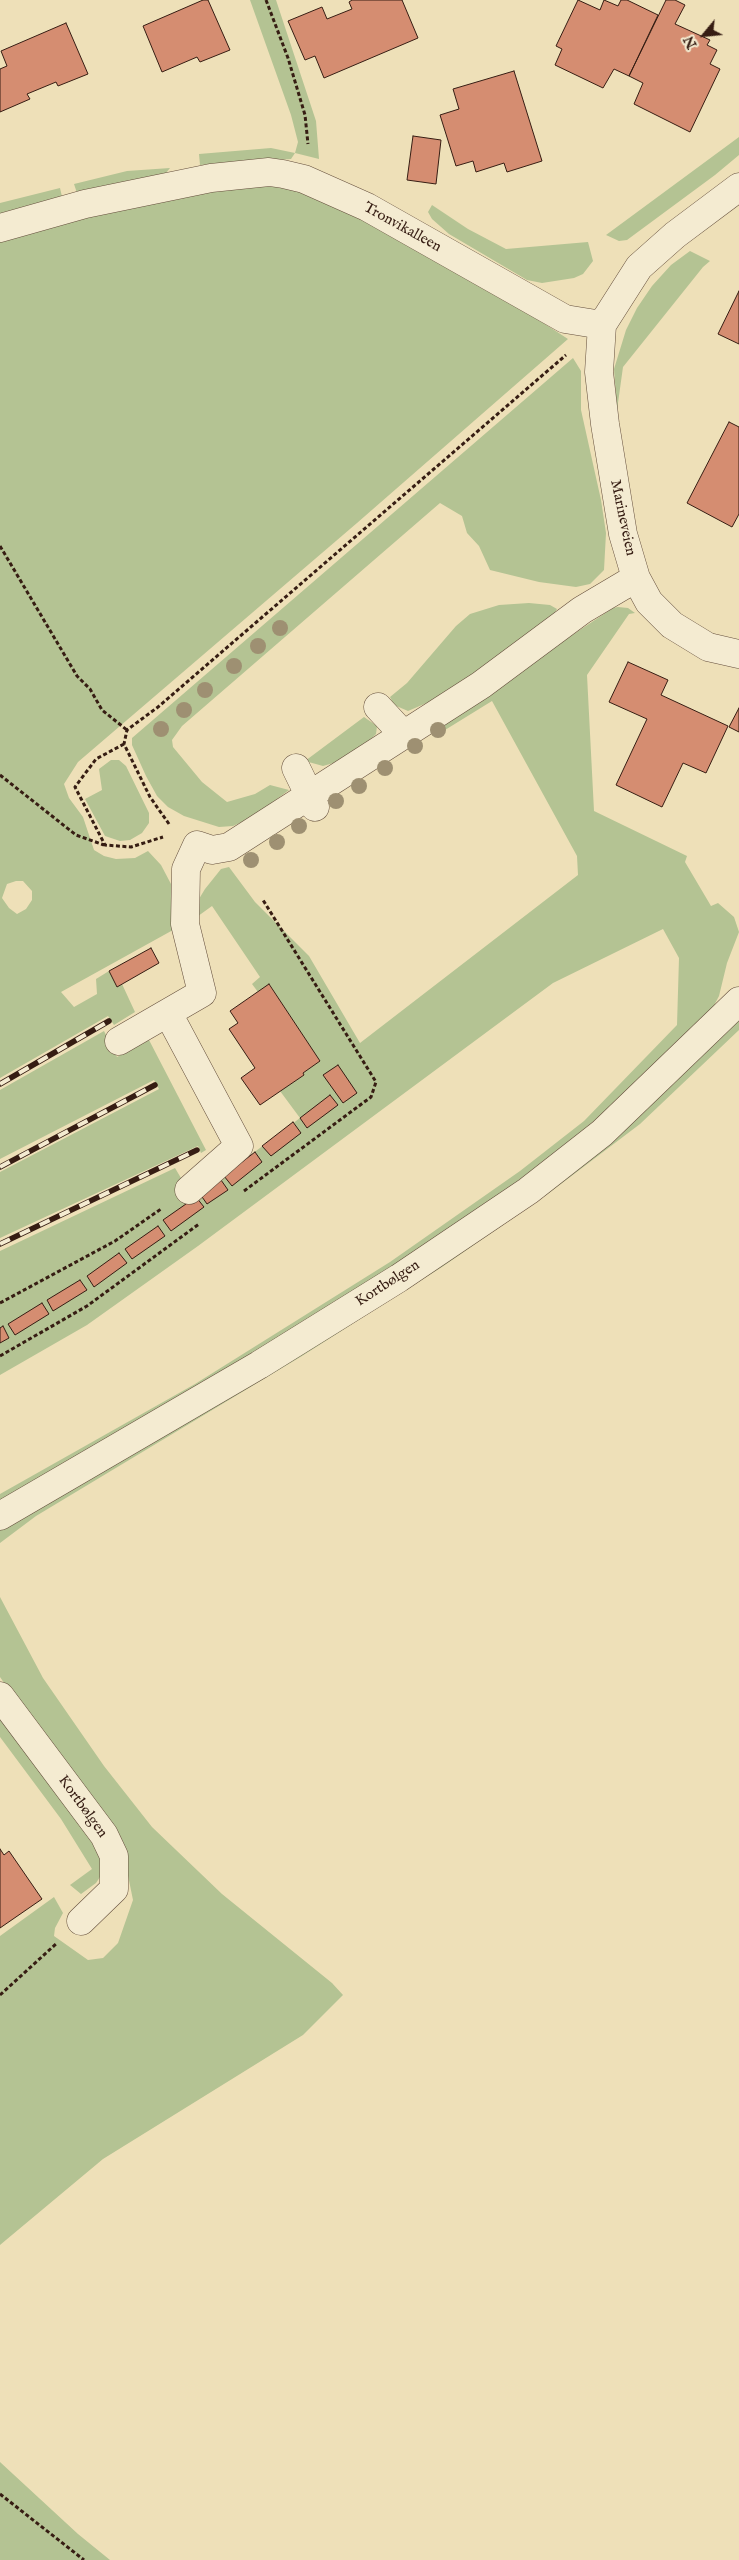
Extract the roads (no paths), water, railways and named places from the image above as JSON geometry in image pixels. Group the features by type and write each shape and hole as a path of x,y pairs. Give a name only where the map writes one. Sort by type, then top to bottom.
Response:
{"street":[{"name":"Tronvikalleen","path":"0,228 84,204 211,178 268,172 304,179 367,207 565,319 602,325"},
{"path":"602,325 639,267 675,235 739,187"},
{"name":"Marineveien","path":"602,325 599,372 605,424 624,534 636,578 649,602 672,625 708,647 739,654"},
{"path":"119,1041 202,993 185,924 186,839 212,850 232,854 400,742 582,610 636,578"},
{"path":"378,707 400,742"},
{"path":"296,768 312,801"},
{"name":"Kortbølgen","path":"0,1516 259,1364 399,1278 528,1191 602,1133 739,1001"},
{"path":"168,1013 239,1146 189,1190"},
{"name":"Kortbølgen","path":"0,1696 104,1835 114,1856 114,1890 82,1921"}],"railway":[{"path":"0,1084 109,1021"},
{"path":"0,1167 155,1085"},
{"path":"0,1244 197,1150"}]}
